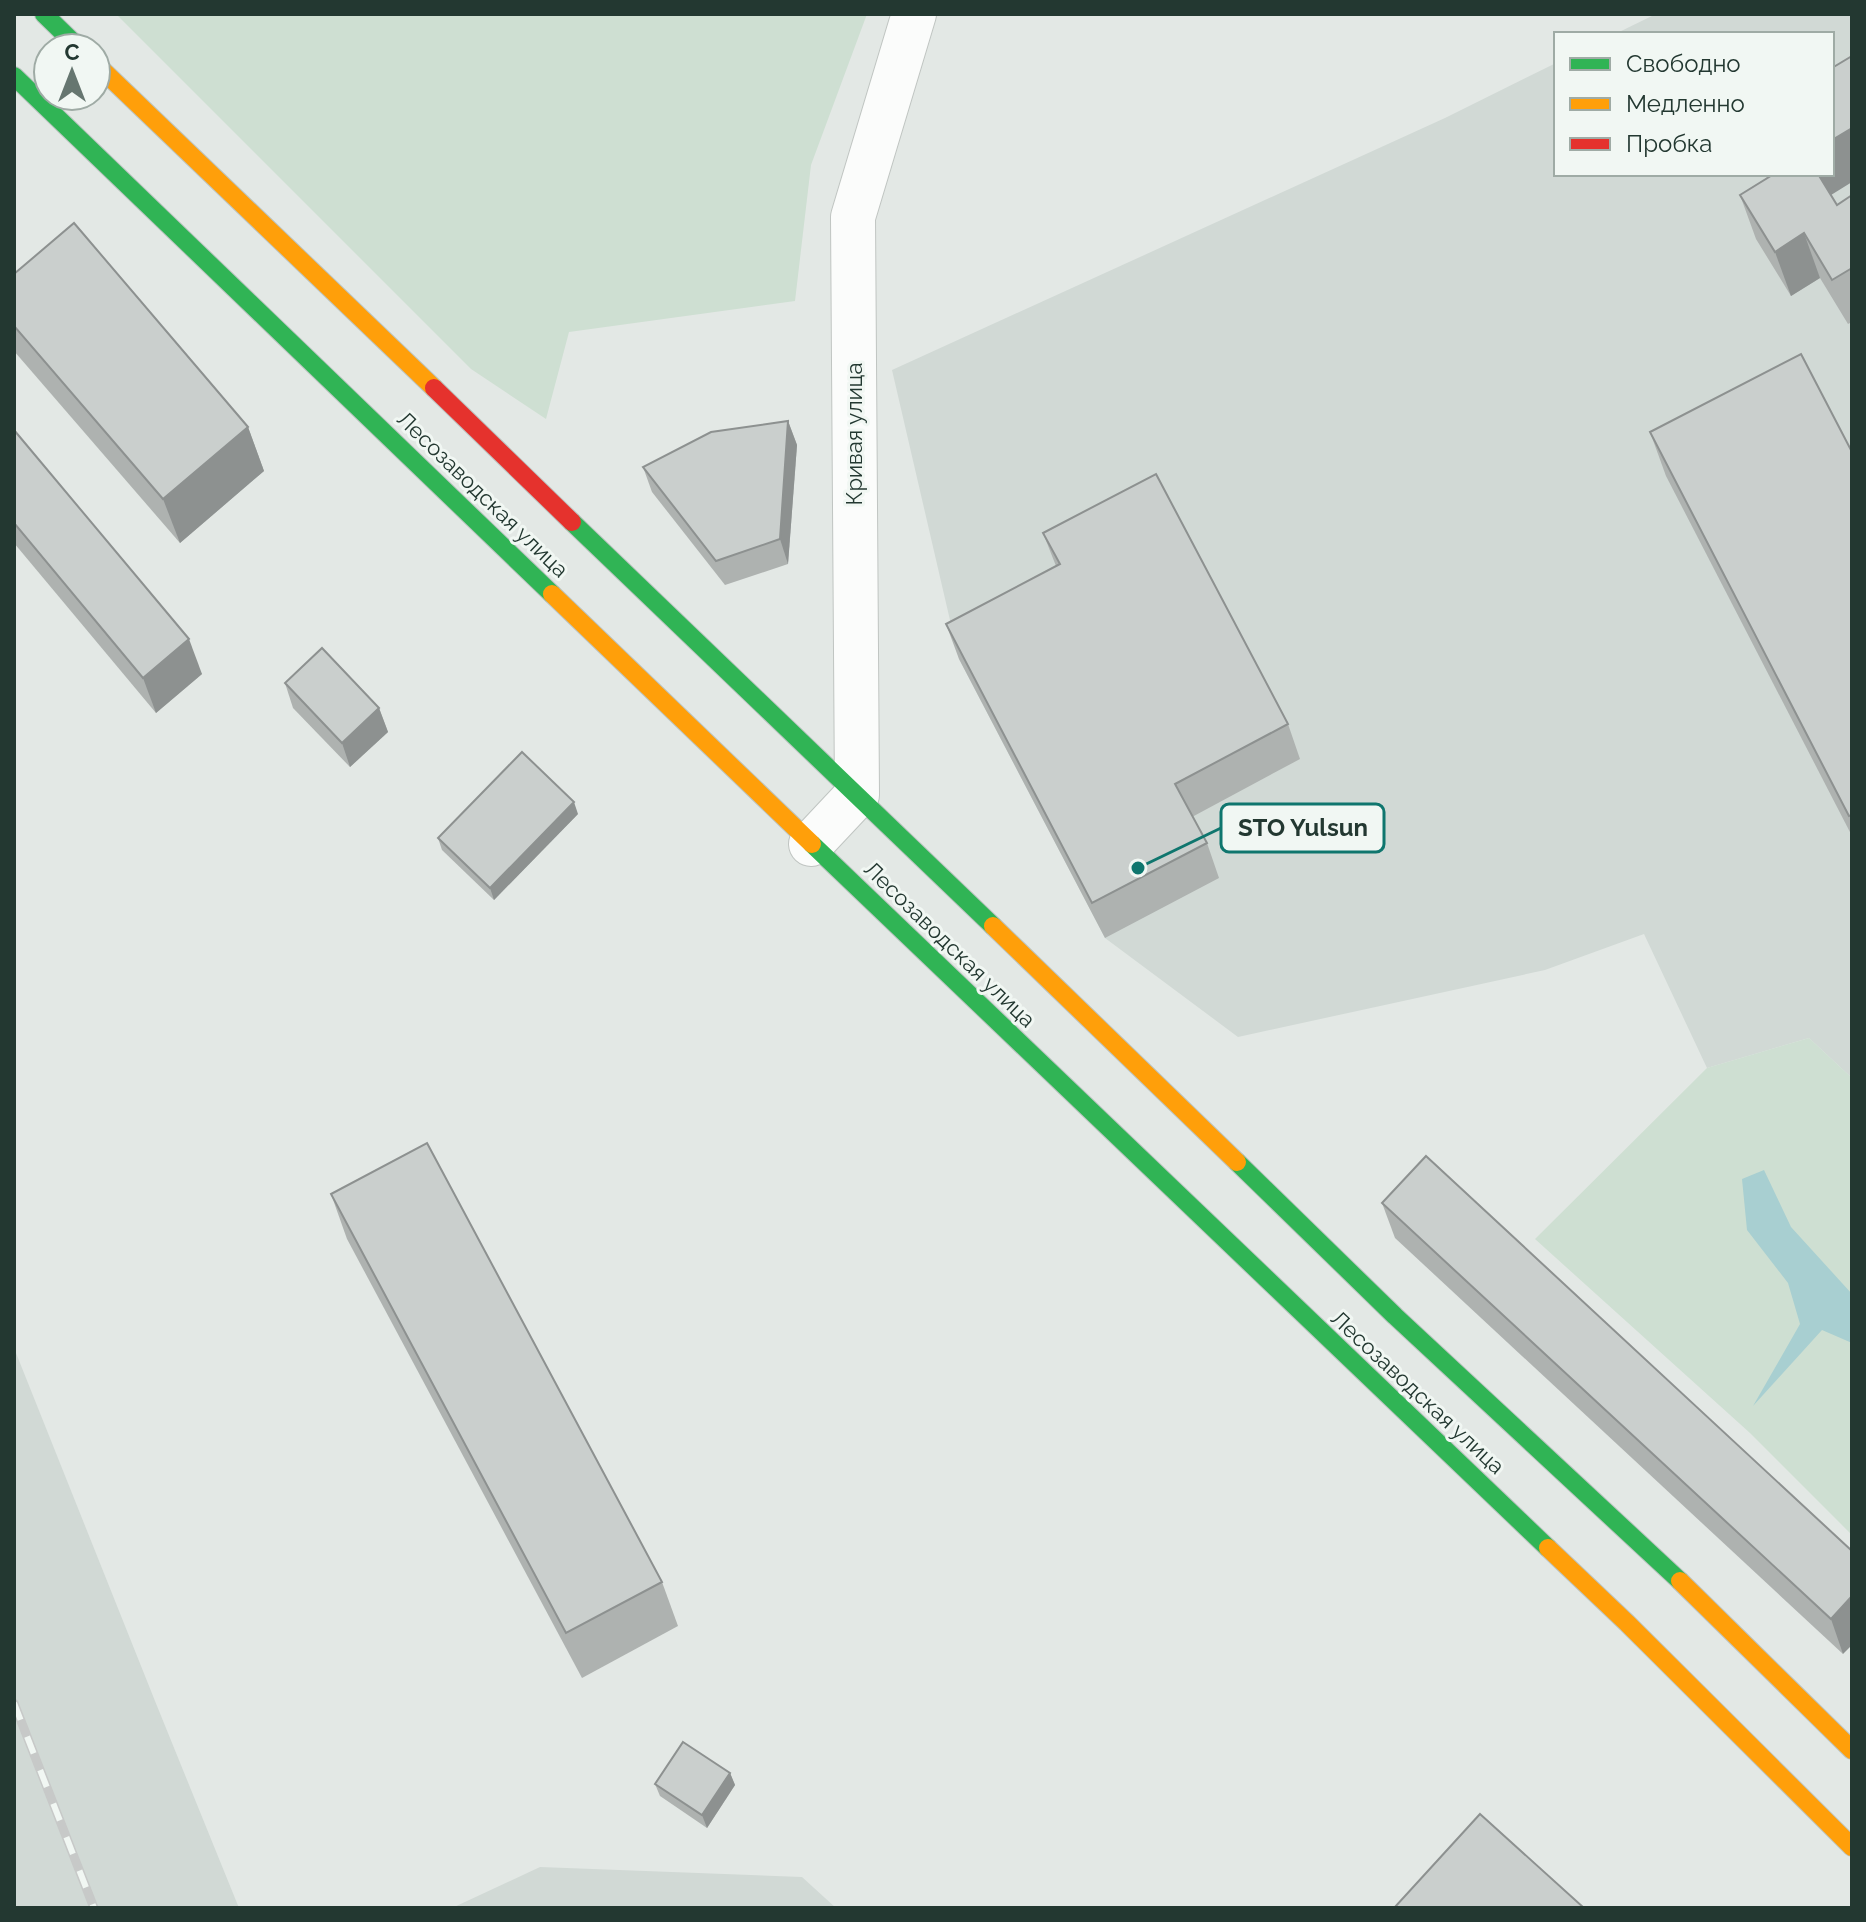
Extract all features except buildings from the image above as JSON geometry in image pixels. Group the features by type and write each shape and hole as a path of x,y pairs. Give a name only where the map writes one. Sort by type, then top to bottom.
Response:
{"main road":[{"path":"44,14 63,32"},
{"name":"Лесозаводская улица","path":"14,76 1338,1351 1627,1623 1852,1847"},
{"name":"Лесозаводская улица","path":"112,79 1395,1316 1675,1576 1852,1750"}],"street":[{"name":"Кривая улица","path":"857,795 853,217 914,14"},
{"path":"811,844 857,795"}],"shaded area":[{"path":"1656,14 1852,14 1852,1078 1809,1038 1707,1068 1644,934 1545,970 1238,1037 1105,938 959,659 892,370 1445,118 1554,64 1554,176 1834,176 1834,32 1619,32"},
{"path":"14,1348 155,1701 239,1908 14,1908"},
{"path":"540,1867 802,1877 836,1908 452,1908"}],"green space":[{"path":"116,14 867,14 811,165 795,301 569,332 546,419 471,369"},
{"path":"1809,1038 1852,1078 1852,1535 1750,1433 1535,1239 1707,1068"}],"water":[{"path":"1764,1170 1791,1227 1852,1294 1852,1343 1822,1330 1753,1406 1800,1324 1788,1283 1747,1230 1742,1179"}],"railway":[{"path":"14,1703 94,1908"}],"traffic: fast":[{"path":"44,14 63,32"},
{"path":"14,76 552,594"},
{"path":"572,522 993,926"},
{"path":"812,844 1548,1548"},
{"path":"1237,1162 1395,1316 1680,1581"}],"traffic: slow":[{"path":"112,79 434,388"},
{"path":"552,594 812,844"},
{"path":"993,926 1237,1162"},
{"path":"1548,1548 1852,1847"},
{"path":"1680,1581 1852,1750"}],"traffic: jam":[{"path":"434,388 572,522"}],"place":[{"name":"STO Yulsun","path":"1138,868"}]}
